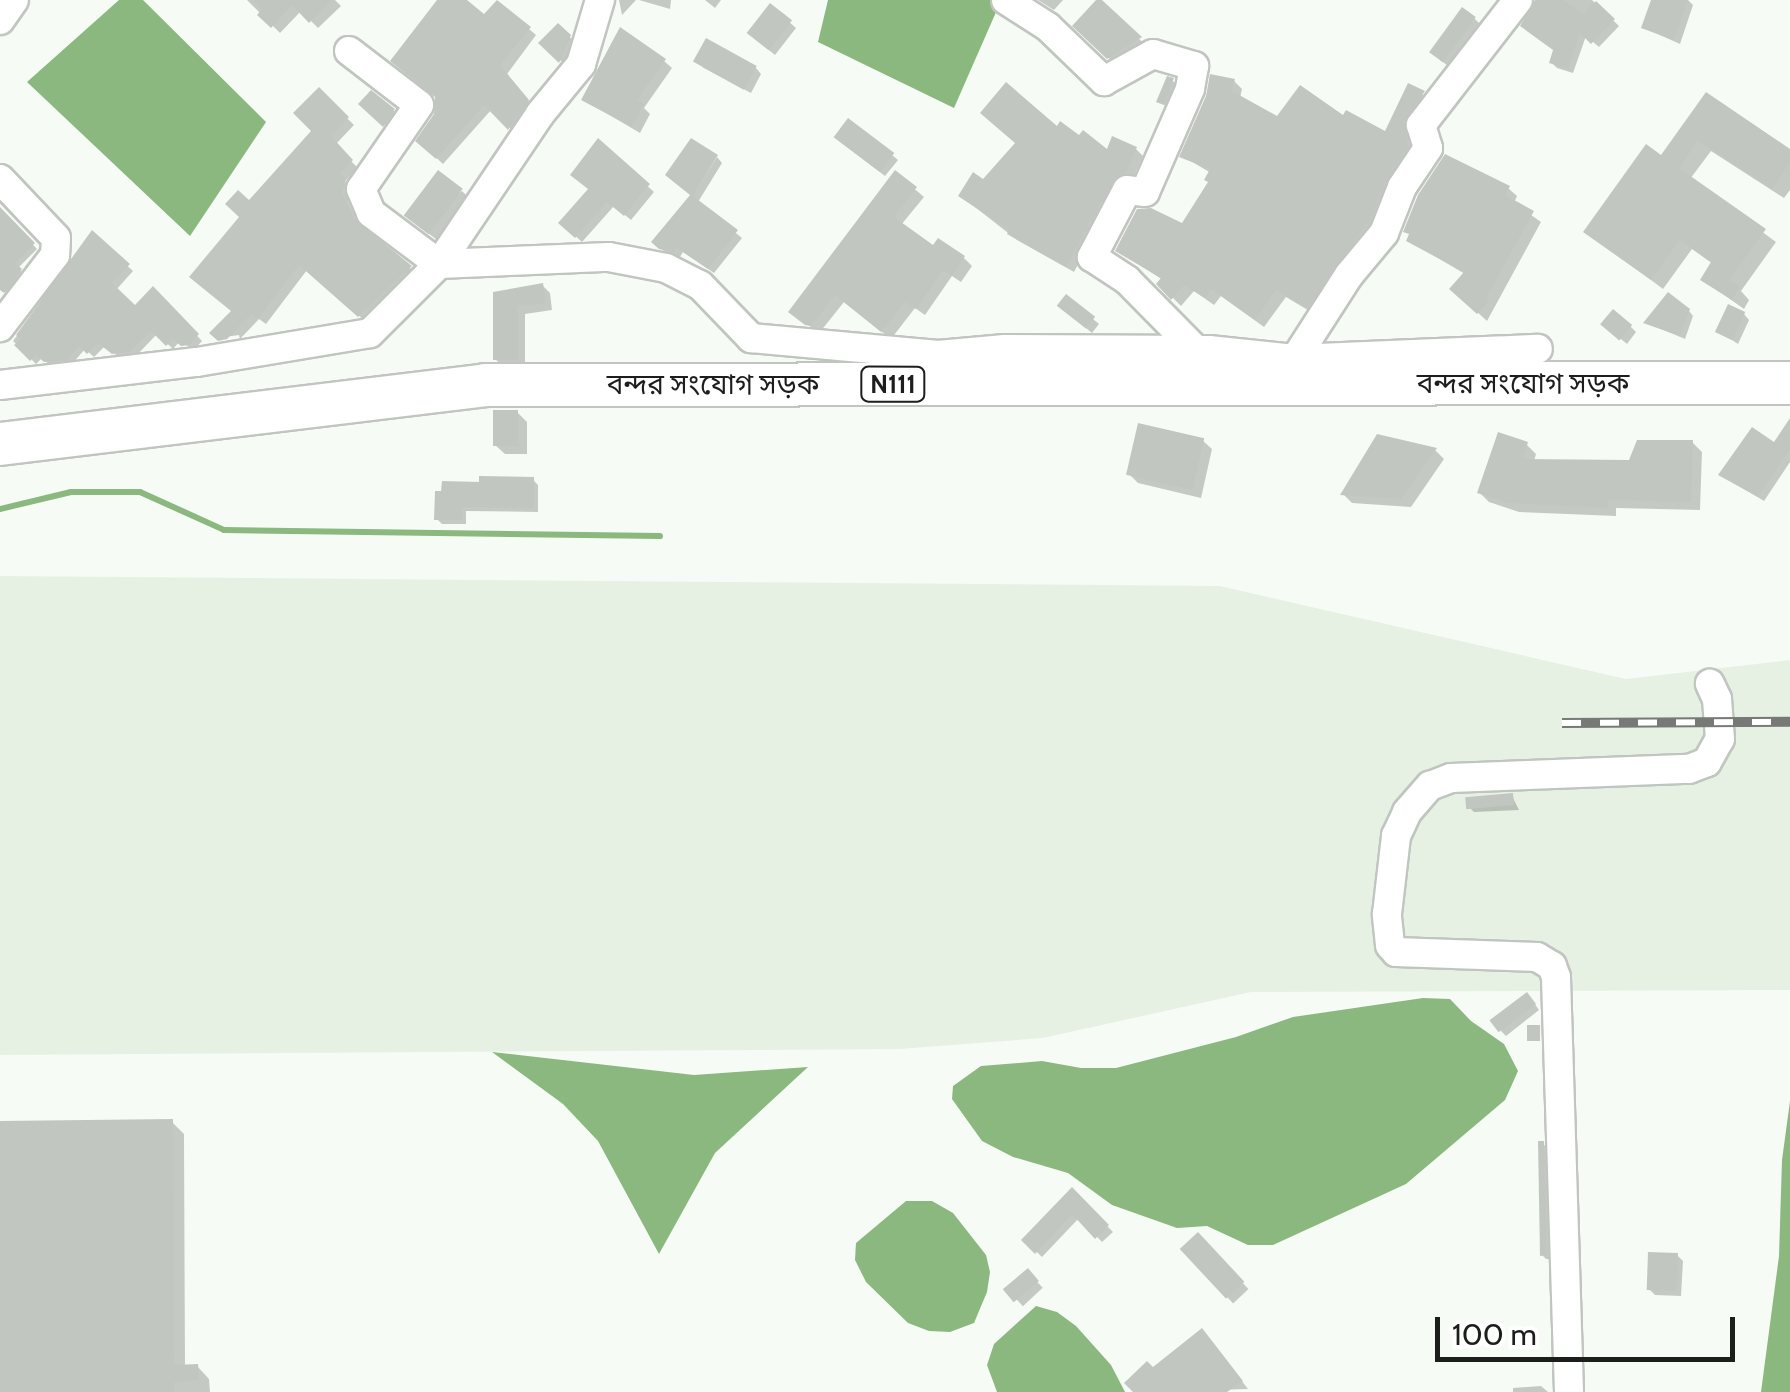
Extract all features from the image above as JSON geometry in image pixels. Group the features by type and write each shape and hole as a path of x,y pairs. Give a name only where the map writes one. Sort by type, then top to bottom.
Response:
{"highway":[{"name":"বন্দর সংযোগ সড়ক","path":"0,444 484,385 1790,383"}],"street":[{"path":"0,20 14,0"},
{"path":"0,385 197,362 370,334 439,264 540,114 581,64 600,0"},
{"path":"1006,0 1048,27 1104,80 1153,54 1194,66 1190,89 1145,192 1127,190 1092,256 1127,280 1196,350"},
{"path":"1295,359 1349,275 1384,233 1402,187 1428,148 1421,126 1518,0"},
{"path":"350,51 419,105 361,189 371,213 439,264 609,257 666,268 700,285 751,338 938,355 1005,349 1196,350 1295,359 1538,349"},
{"path":"0,179 56,238 55,255 0,327"},
{"path":"1569,1392 1556,978 1552,966 1537,957 1396,952 1390,945 1387,914 1396,836 1408,812 1430,786 1451,778 1689,769 1707,762 1720,738 1717,699 1710,684"}],"shaded area":[{"path":"119,0 143,0 266,122 190,236 27,82"},
{"path":"828,0 1000,3 954,108 818,42"},
{"path":"0,576 1220,586 1626,679 1790,660 1790,990 1251,992 1043,1038 900,1049 0,1055"},
{"path":"1423,998 1450,999 1471,1021 1504,1044 1518,1071 1505,1100 1406,1184 1273,1245 1248,1245 1207,1226 1177,1228 1112,1205 1068,1173 1013,1157 982,1141 952,1099 953,1086 981,1066 1042,1061 1081,1068 1116,1068 1236,1037 1293,1017"},
{"path":"492,1052 694,1075 808,1067 715,1153 659,1254 598,1141 563,1104"},
{"path":"1790,1101 1790,1392 1761,1392 1779,1256 1782,1160"},
{"path":"906,1201 932,1201 953,1213 986,1255 990,1272 987,1292 974,1323 950,1332 929,1331 908,1323 866,1282 855,1260 856,1243"},
{"path":"1036,1306 1057,1312 1076,1326 1111,1365 1125,1392 997,1392 987,1365 994,1344"}],"building":[{"path":"254,0 332,0 309,23 292,5 271,28 257,15 262,9"},
{"path":"437,0 467,0 484,14 497,0 531,27 500,65 529,100 508,130 484,105 436,159 415,141 434,114 435,97 390,61"},
{"path":"1096,0 1102,0 1142,37 1107,59 1072,26"},
{"path":"1535,0 1564,0 1583,14 1596,1 1615,19 1591,44 1580,33 1568,69 1549,63 1553,50 1520,26"},
{"path":"1651,0 1688,0 1674,40 1641,28"},
{"path":"770,3 792,20 769,50 747,33"},
{"path":"1462,7 1476,17 1443,62 1429,52"},
{"path":"558,23 571,35 559,63 538,43"},
{"path":"620,27 666,59 637,100 644,104 632,127 581,100"},
{"path":"706,38 757,66 744,90 693,62"},
{"path":"1210,74 1235,79 1232,91 1277,116 1300,85 1343,115 1346,110 1385,131 1408,83 1425,91 1404,121 1408,146 1386,180 1371,218 1307,308 1276,290 1255,320 1211,289 1205,298 1184,285 1171,300 1156,284 1161,278 1115,251 1137,209 1151,208 1182,223 1208,182 1204,180 1210,169 1179,157 1206,96"},
{"path":"1167,76 1174,78 1164,105 1156,102"},
{"path":"1006,82 1057,126 1060,121 1079,135 1083,130 1107,149 1112,136 1137,147 1126,173 1112,182 1066,267 1007,234 1009,230 958,196 973,172 983,179 1015,143 980,113"},
{"path":"319,87 349,117 331,136 353,160 340,173 346,179 342,193 355,220 412,266 358,317 299,265 258,319 251,314 227,339 218,341 209,333 231,311 189,277 239,217 225,204 238,190 249,200 311,131 293,113"},
{"path":"371,90 395,109 383,127 358,104"},
{"path":"1706,92 1790,149 1790,162 1772,189 1698,141 1679,168 1766,229 1729,280 1740,287 1732,300 1700,280 1711,262 1680,240 1651,280 1583,232 1646,144 1661,155"},
{"path":"848,118 894,153 880,172 834,137"},
{"path":"598,138 650,184 624,216 607,202 575,238 558,223 588,189 570,175"},
{"path":"691,138 718,155 693,196 738,230 708,269 677,248 673,252 659,249 651,242 690,195 665,175"},
{"path":"1445,154 1510,186 1505,195 1534,211 1486,298 1489,301 1477,314 1449,289 1464,272 1406,241 1409,234 1403,232 1418,195"},
{"path":"438,170 463,189 428,234 404,216"},
{"path":"895,170 917,187 894,217 933,245 938,238 965,256 952,276 943,270 916,309 905,302 881,332 835,295 811,326 805,325 788,312"},
{"path":"0,207 35,243 15,263 22,269 4,293 0,290"},
{"path":"92,230 130,264 112,283 135,305 153,286 199,334 189,345 181,346 173,339 166,346 151,331 130,352 112,354 98,343 87,354 79,346 67,360 44,362 36,355 30,361 14,345 21,339 16,335"},
{"path":"543,283 546,303 518,306 518,360 493,360 493,292"},
{"path":"1668,292 1690,309 1680,336 1643,323"},
{"path":"1066,294 1095,317 1086,329 1057,306"},
{"path":"1728,304 1745,312 1732,340 1715,332"},
{"path":"1613,309 1632,325 1619,340 1600,324"},
{"path":"493,410 518,410 518,446 493,446"},
{"path":"1790,418 1790,449 1758,497 1718,475 1752,427 1774,442"},
{"path":"1138,423 1204,438 1192,490 1126,475"},
{"path":"1498,432 1528,442 1523,459 1629,460 1637,440 1693,440 1691,502 1608,500 1608,508 1508,503 1477,493"},
{"path":"1377,434 1437,448 1401,499 1340,495"},
{"path":"479,476 534,477 534,508 462,507 462,520 434,520 435,491 441,491 442,481 479,482"},
{"path":"1513,793 1514,805 1466,809 1465,797"},
{"path":"1527,992 1536,1004 1498,1032 1489,1020"},
{"path":"1527,1025 1540,1025 1540,1041 1527,1041"},
{"path":"173,1119 174,1365 198,1364 199,1380 174,1382 174,1392 0,1392 0,1121"},
{"path":"1538,1141 1544,1141 1547,1255 1540,1256"},
{"path":"1072,1187 1109,1225 1095,1239 1072,1214 1035,1254 1021,1240"},
{"path":"1198,1232 1244,1282 1226,1299 1180,1249"},
{"path":"1648,1252 1678,1253 1677,1291 1647,1290"},
{"path":"1028,1268 1039,1281 1014,1302 1003,1289"},
{"path":"1202,1328 1243,1381 1227,1392 1133,1392 1124,1383 1147,1361 1153,1367"}],"waterway":[{"path":"0,509 71,492 140,492 224,530 660,536"}],"railway":[{"path":"1562,723 1790,722"}]}
